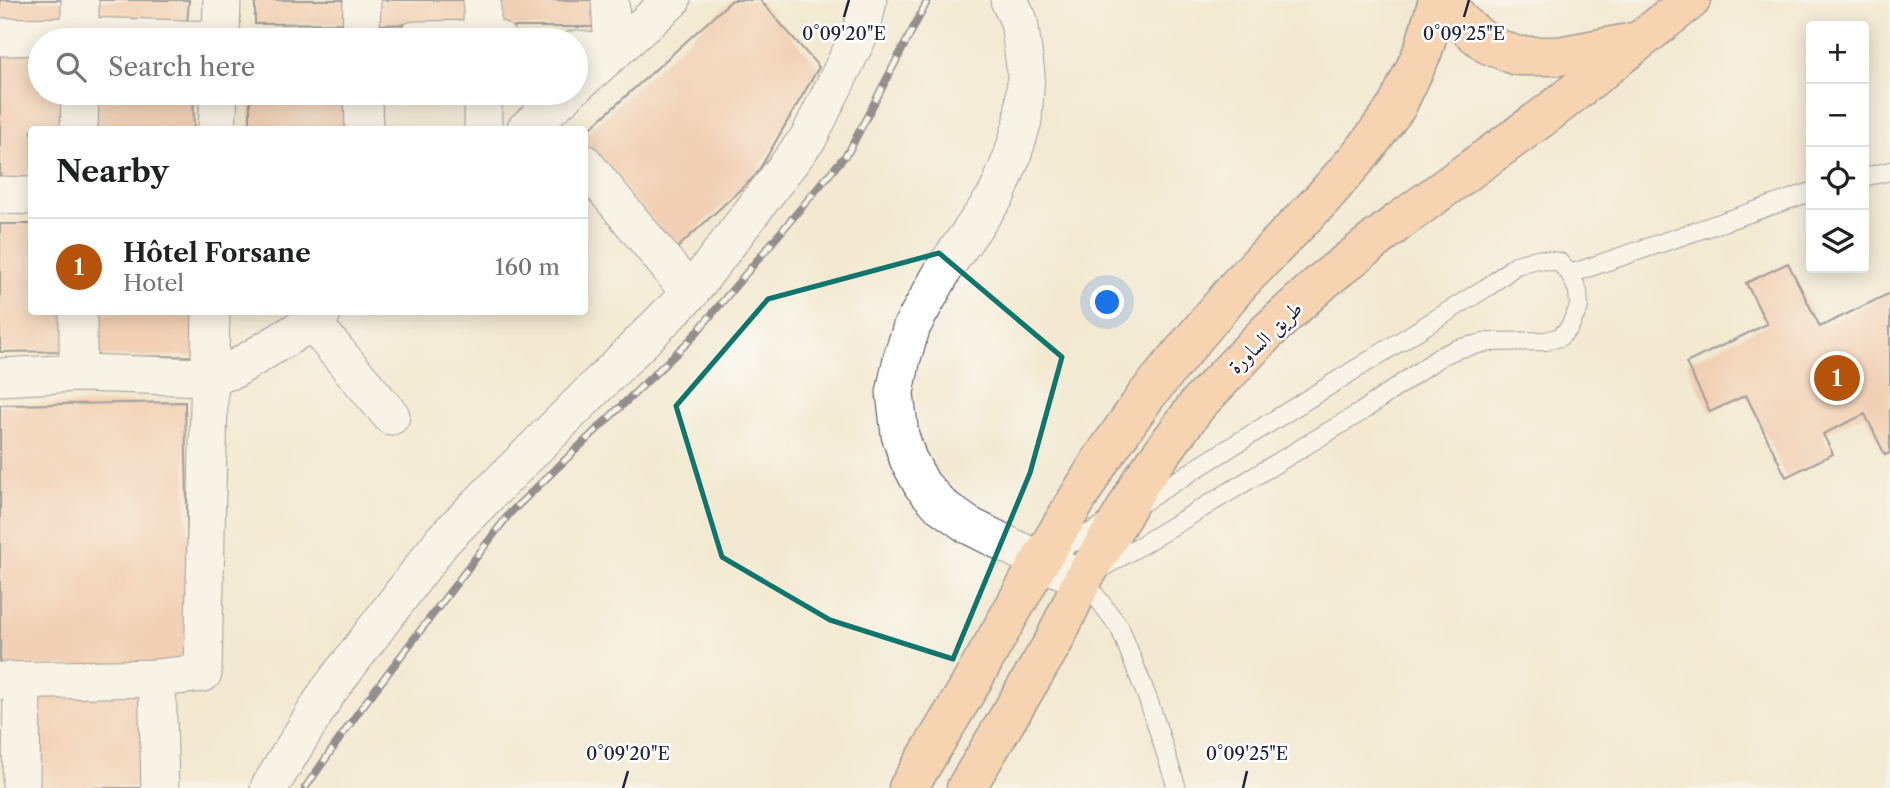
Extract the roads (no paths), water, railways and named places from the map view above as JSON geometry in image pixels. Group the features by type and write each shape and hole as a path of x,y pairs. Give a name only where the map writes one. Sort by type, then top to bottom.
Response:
{"highway":[{"path":"908,788 1099,463 1146,396 1240,284 1322,199 1397,106 1423,51 1438,0"},
{"path":"1446,0 1460,21 1487,44 1517,56 1559,56 1638,42"},
{"name":"طريق الساورة","path":"966,788 1054,641 1083,579 1140,481 1198,404 1267,332 1324,280 1398,222 1547,114 1691,0"}],"street":[{"path":"80,0 80,28"},
{"path":"221,28 222,0"},
{"path":"361,28 362,0"},
{"path":"482,0 486,28"},
{"path":"610,0 613,53"},
{"path":"588,75 672,0"},
{"path":"269,788 327,693 443,540 690,293 809,138 862,29 868,0"},
{"path":"1009,0 1019,21 1027,75 1023,121 997,194 944,269 912,326 895,393 900,435 908,459 922,485 940,505 968,525 1083,579"},
{"path":"0,37 28,37"},
{"path":"588,50 613,53"},
{"path":"79,126 80,105"},
{"path":"217,126 218,105"},
{"path":"363,105 364,126"},
{"path":"483,105 483,126"},
{"path":"591,184 690,293"},
{"path":"0,195 28,195"},
{"path":"78,315 78,373"},
{"path":"21,788 11,681 157,678 203,673 211,315"},
{"path":"0,377 78,373 209,377 233,370 317,317 391,416"},
{"path":"157,678 160,788"}],"lane":[{"path":"1869,176 1890,171"},
{"path":"1570,274 1806,194"},
{"path":"1040,561 1123,514 1489,286 1516,265 1537,259 1559,262 1570,274 1578,291 1579,307 1569,328 1560,337 1546,341 1488,342 1457,349 1441,356 1361,412 1083,579 1120,628 1177,788"}],"railway":[{"path":"305,788 362,707 510,513 691,339 849,151 928,0"}],"place":[{"name":"Hôtel Forsane","path":"1837,378"}]}
